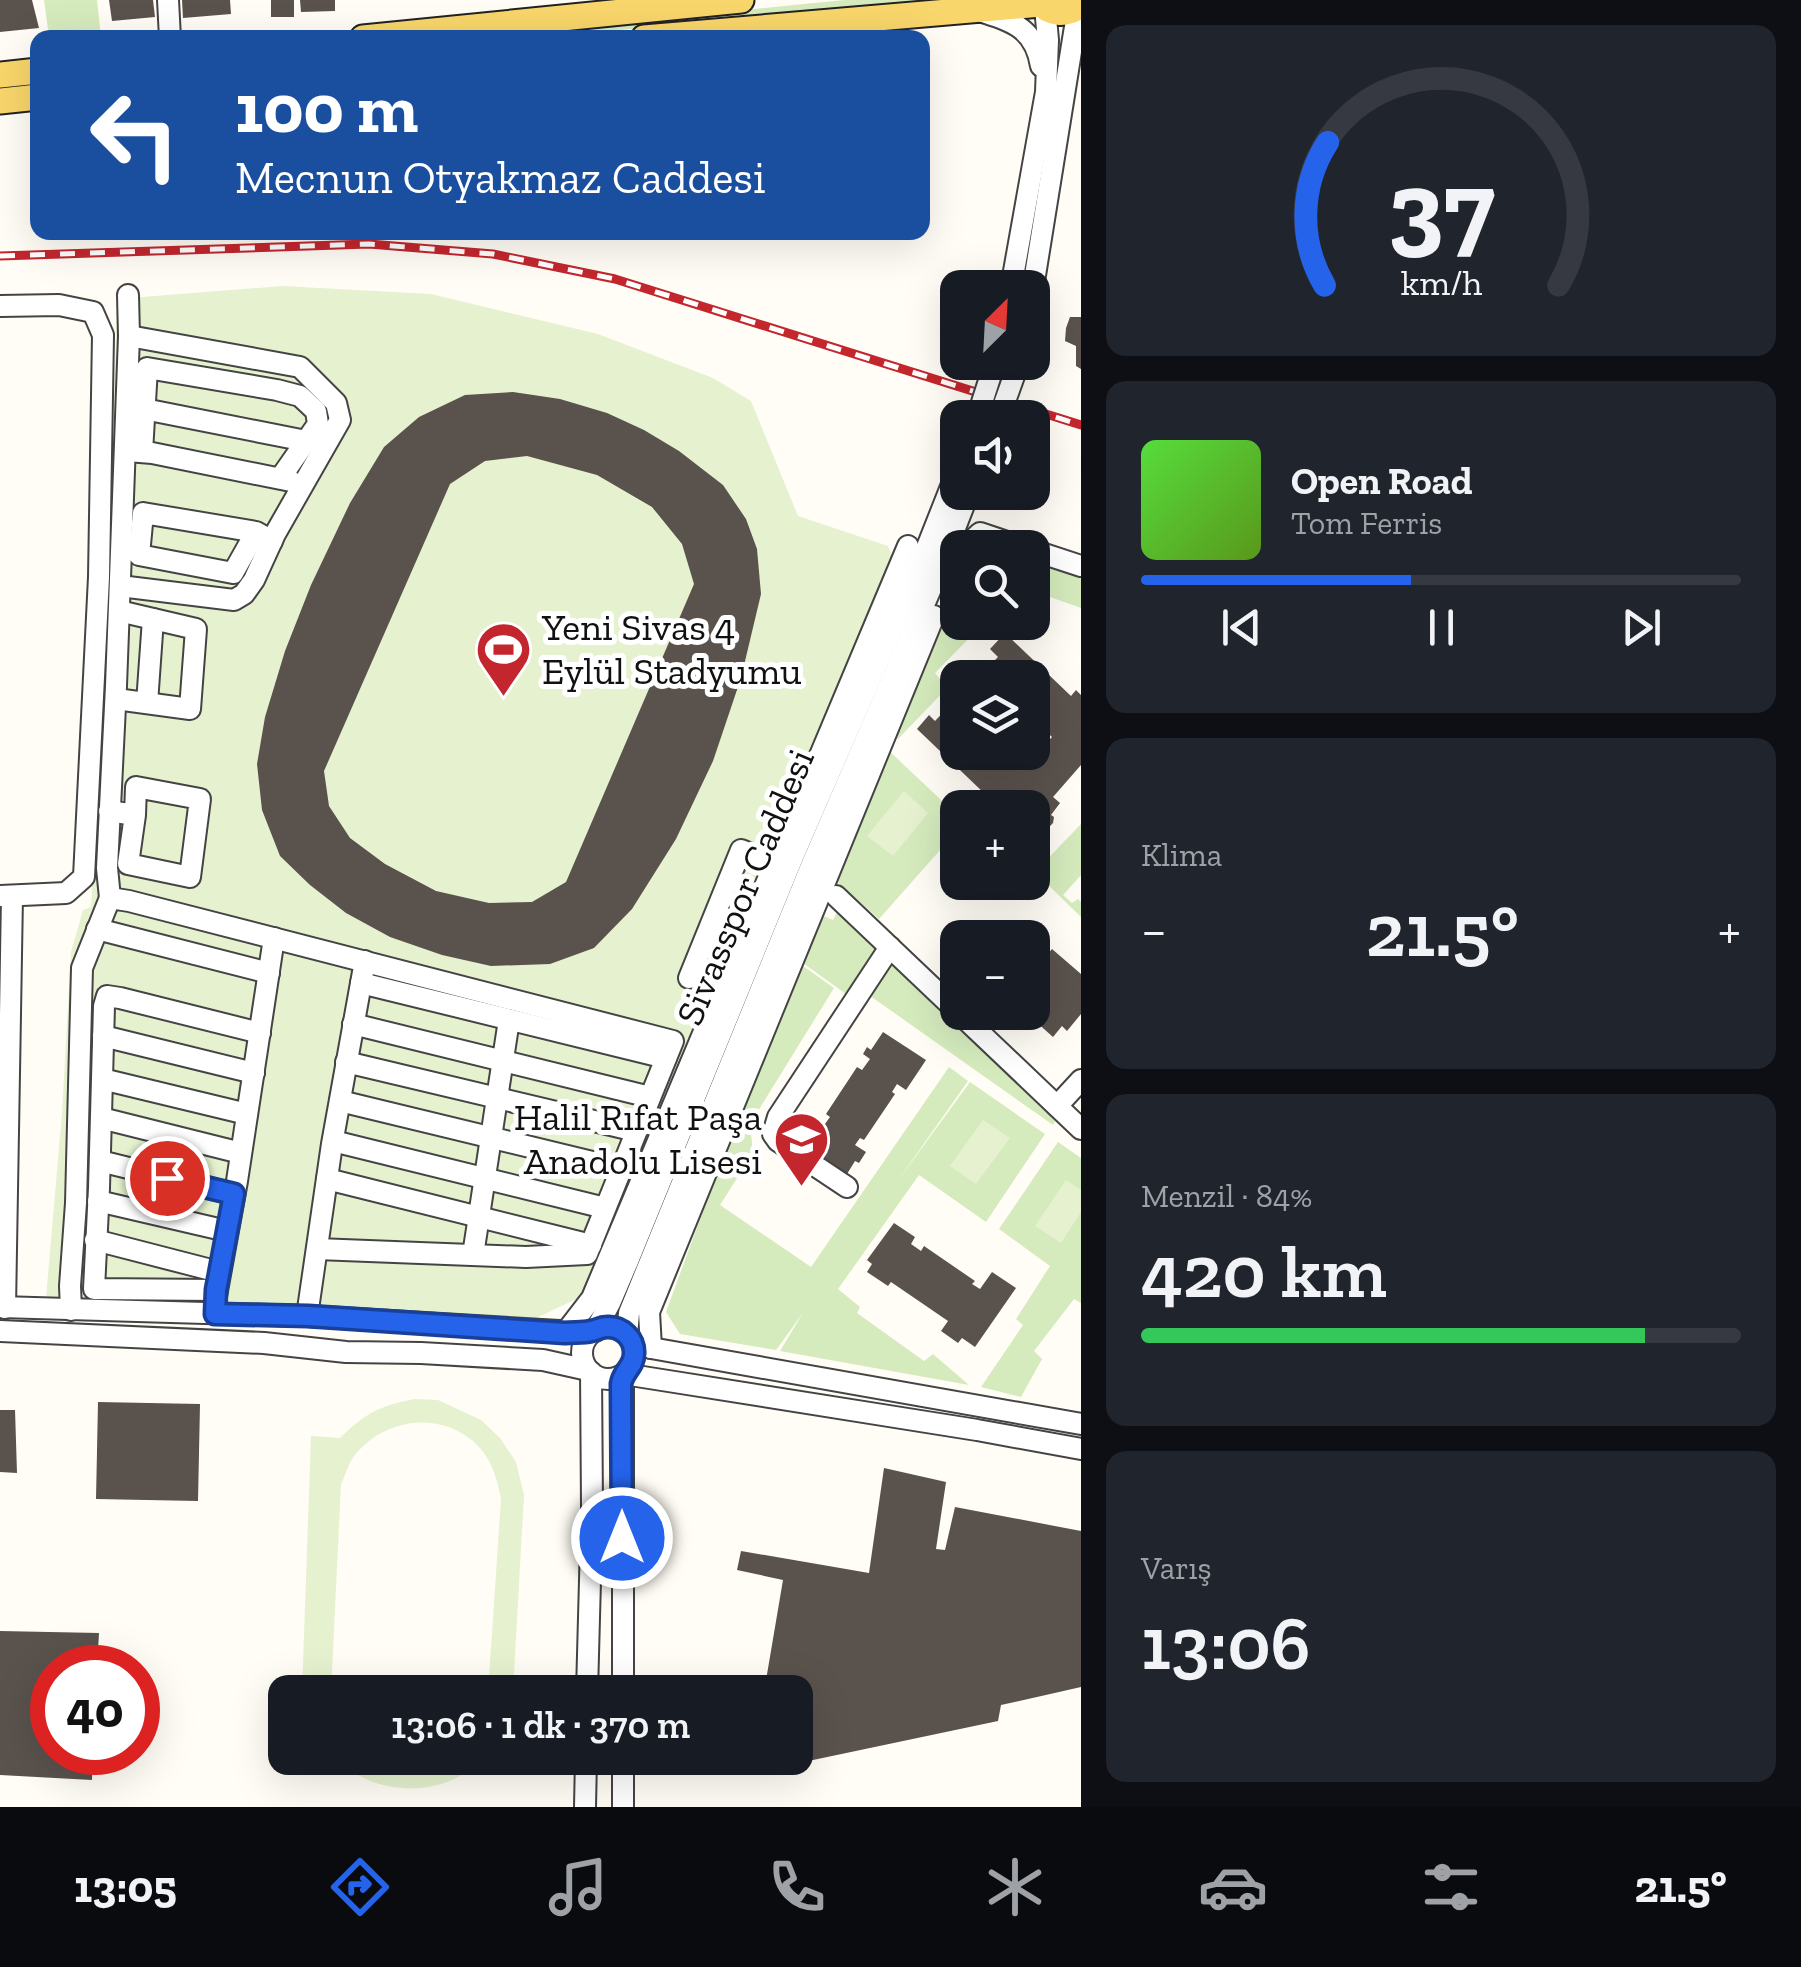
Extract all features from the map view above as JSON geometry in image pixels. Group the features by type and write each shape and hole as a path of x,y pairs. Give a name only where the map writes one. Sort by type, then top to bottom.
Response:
{"main road":[{"path":"413,30 538,10 741,0"},
{"path":"734,30 1041,4 1061,13 1079,6"},
{"path":"0,75 30,72"},
{"path":"0,101 30,98"}],"street":[{"path":"168,0 170,30"},
{"path":"1041,4 1055,94"},
{"path":"1032,270 1032,230 1055,94 1079,6"},
{"path":"972,9 1016,25 1034,41 1055,94"},
{"path":"1055,94 1081,70"},
{"path":"1018,270 1032,230"},
{"path":"71,1310 82,968 110,898 107,868 120,586 133,451 128,295"},
{"path":"0,306 58,305 93,312 102,335 99,577 84,877 66,893 6,896 3,1308 308,1316 565,1333 612,1327 636,1341 1081,1424"},
{"path":"128,336 300,367 336,403 340,420 336,430 303,485 264,536 233,572 139,555 143,513 264,536"},
{"path":"133,451 144,410 146,368 277,390 300,396 316,411 318,424 281,477"},
{"path":"144,410 306,441"},
{"path":"133,451 281,477 303,485"},
{"name":"Sivasspor Caddesi","path":"636,1341 629,1313 927,573 946,510"},
{"name":"Sivasspor Caddesi","path":"594,1331 628,1261 793,857 960,510"},
{"path":"120,586 234,600 254,580 264,536"},
{"path":"565,1333 592,1298 908,546"},
{"path":"1050,556 1081,566"},
{"path":"0,1331 544,1360 607,1379 623,1374 630,1368 636,1341 940,602"},
{"path":"116,699 190,709 196,629 119,611"},
{"path":"147,703 152,619"},
{"path":"136,786 200,799 190,877 128,864 135,815 136,786"},
{"path":"109,811 135,815"},
{"path":"690,978 742,850 774,863"},
{"path":"836,896 940,995"},
{"path":"110,898 673,1041 587,1254 526,1257 317,1249"},
{"path":"96,929 269,973"},
{"path":"215,1314 274,938"},
{"path":"847,1187 773,1134 778,1118 890,947"},
{"path":"308,1316 333,1141 365,961"},
{"path":"361,983 666,1058"},
{"path":"218,1281 94,1289 106,996 260,1033"},
{"path":"473,1255 509,1020"},
{"path":"353,1024 650,1097"},
{"path":"977,1030 1081,1129"},
{"path":"103,1036 254,1073"},
{"path":"346,1062 636,1130"},
{"path":"102,1079 247,1114"},
{"path":"1057,1106 1081,1080"},
{"path":"340,1101 621,1169"},
{"path":"101,1118 241,1153"},
{"path":"333,1141 605,1208"},
{"path":"100,1161 234,1194"},
{"path":"327,1179 591,1245"},
{"path":"98,1201 227,1231"},
{"path":"95,1240 218,1281"},
{"path":"588,1675 590,1371 582,1353 594,1331"},
{"path":"623,1374 1081,1449"},
{"path":"623,1374 623,1675"},
{"path":"584,1807 585,1775"},
{"path":"623,1775 624,1807"}],"green space":[{"path":"44,0 97,0 100,30 48,30"},
{"path":"844,0 1006,0 841,9 619,30 546,30"},
{"path":"283,286 431,294 598,334 713,378 751,401 798,516 888,546 895,564 593,1291 530,1321 46,1298 71,952 83,910 91,907 117,299"},
{"path":"1050,566 1081,577 1081,608 1050,597"},
{"path":"940,611 940,640 967,640 948,660 940,660 935,673 940,679 940,695 898,739 892,732"},
{"path":"887,749 940,799 940,850 879,919 833,878"},
{"path":"904,791 928,813 893,856 867,836"},
{"path":"1081,824 1081,875 1063,895 1072,903 1078,899 1081,902 1081,917 1050,887 1050,856"},
{"path":"838,910 880,951 850,997 803,963 824,916 833,920"},
{"path":"893,955 940,1000 940,1030 971,1030 1059,1114 1053,1125 866,993"},
{"path":"803,966 834,988 750,1124 753,1153 720,1205 811,1267 949,1067 968,1081 897,1182 970,1082 1045,1134 986,1222 919,1175 838,1289 860,1307 857,1313 924,1361 933,1354 969,1385 780,1351 803,1313 776,1350 680,1334 666,1312 707,1200"},
{"path":"983,1120 1010,1138 976,1184 950,1166"},
{"path":"1058,1142 1081,1158 1081,1303 1074,1299 1034,1351 1042,1359 1021,1397 981,1387 1023,1325 1016,1319 1050,1266 999,1229"},
{"path":"1066,1180 1081,1190 1081,1212 1061,1243 1035,1226"},
{"path":"438,1400 481,1420 500,1438 516,1462 524,1495 514,1675 489,1675 501,1499 489,1461 460,1432 444,1425 411,1423 366,1443 350,1463 341,1485 332,1675 303,1675 311,1436 340,1438 357,1423 392,1404"},
{"path":"359,1775 460,1775 430,1787 389,1786"}],"building":[{"path":"0,0 32,0 39,28 0,32"},
{"path":"109,0 153,0 155,17 112,21"},
{"path":"182,0 230,0 231,14 183,18"},
{"path":"271,0 294,0 294,17 271,17"},
{"path":"300,0 335,0 335,11 301,12"},
{"path":"1070,317 1081,317 1081,369 1076,366 1076,346 1065,341"},
{"path":"513,392 560,399 607,413 644,430 723,485 746,519 757,549 761,594 741,678 713,761 676,839 632,909 594,948 550,964 491,966 390,937 346,913 280,856 262,810 257,764 265,717 311,585 350,503 384,447 419,417 465,395","holes":["527,456 597,475 652,507 682,544 694,584 566,882 532,902 489,903 436,891 385,864 350,838 329,806 324,771 450,484 485,461"]},
{"path":"998,640 1012,640 1033,660 995,660 998,657 990,649"},
{"path":"1050,676 1071,696 1076,690 1081,695 1081,765 1053,797 1060,803 1051,815 1054,817 1050,826 1050,790 981,790 960,770 1050,770"},
{"path":"929,715 935,721 940,716 940,751 917,729"},
{"path":"1052,949 1081,974 1081,1014 1067,1031 1062,1026 1053,1037 1045,1030 1050,1030"},
{"path":"883,1032 926,1060 906,1090 897,1084 892,1092 895,1094 864,1140 860,1138 855,1145 866,1152 847,1174 791,1136 804,1116 822,1128 830,1117 826,1114 857,1067 862,1070 870,1059 863,1054 867,1047 871,1050"},
{"path":"894,1223 915,1237 911,1244 921,1251 924,1246 975,1281 972,1284 980,1289 992,1272 1016,1288 975,1347 962,1338 958,1343 941,1331 948,1321 891,1282 888,1286 867,1272 872,1264 867,1260"},
{"path":"98,1402 200,1404 198,1501 96,1499"},
{"path":"0,1410 15,1410 17,1473 0,1472"},
{"path":"884,1468 946,1482 936,1549 945,1550 955,1507 1081,1531 1081,1687 1001,1705 998,1721 813,1760 813,1675 767,1675 783,1580 737,1570 741,1551 869,1573"},
{"path":"0,1631 99,1633 98,1645 30,1645 30,1775 92,1775 92,1780 0,1775"}],"railway":[{"path":"0,256 369,244 493,254 615,279 1081,425"}],"place":[{"name":"Yeni Sivas 4 Eylül Stadyumu","path":"503,698"},
{"name":"Halil Rıfat Paşa Anadolu Lisesi","path":"801,1188"}],"route":[{"path":"167,1178 234,1194 215,1314 308,1316 565,1333 610,1327 628,1335 634,1355 621,1384 622,1538"}]}
